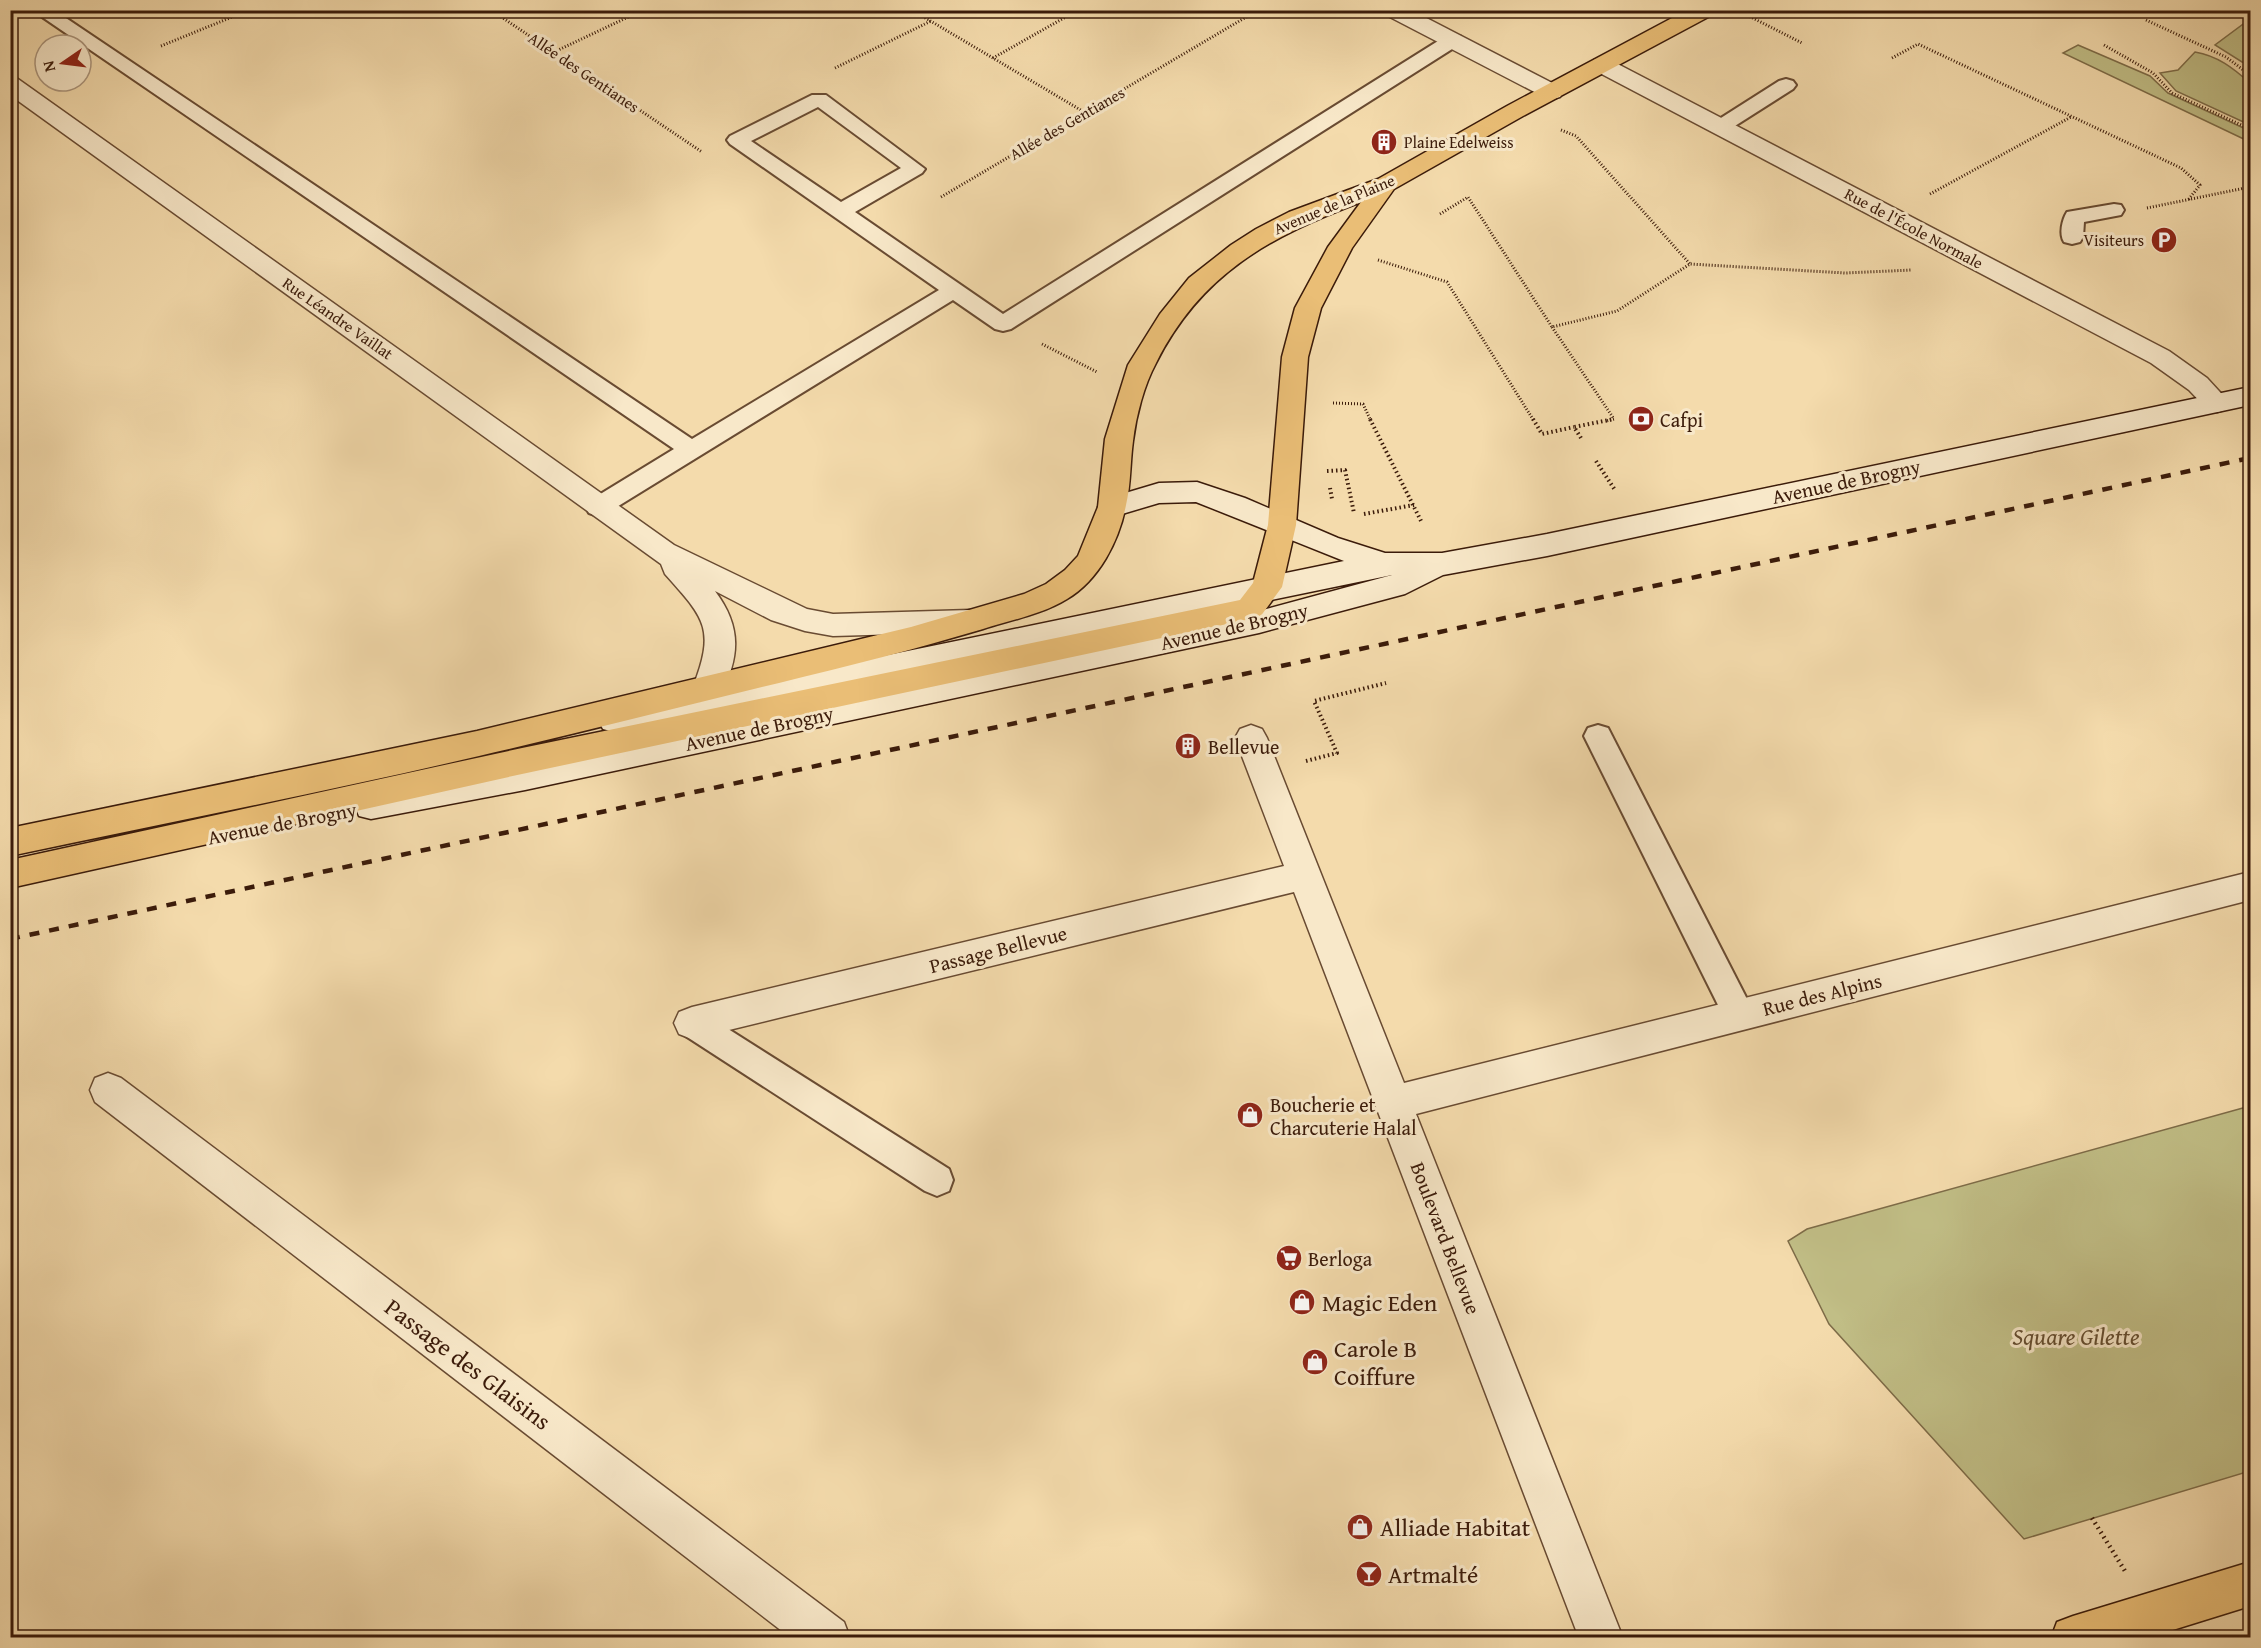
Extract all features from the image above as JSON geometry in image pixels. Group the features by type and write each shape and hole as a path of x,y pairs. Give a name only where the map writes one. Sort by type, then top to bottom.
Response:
{"main road":[{"name":"Avenue de la Plaine","path":"972,621 1034,602 1056,592 1076,578 1089,562 1112,507 1119,439 1141,365 1169,320 1198,284 1240,250 1290,221 1386,184 1704,10"},
{"path":"1258,598 1282,525 1294,357 1308,308 1340,247 1386,184"},
{"name":"Avenue de Brogny","path":"10,874 1258,598"},
{"name":"Avenue de Brogny","path":"10,842 477,744 911,639 972,621"},
{"path":"2073,1638 2250,1584"}],"street":[{"path":"1394,10 1552,92"},
{"name":"Rue de l'École Normale","path":"1602,65 2160,357 2198,384 2217,403"},
{"name":"Rue Léandre Vaillat","path":"10,84 664,553 782,612 806,620 833,625 972,621"},
{"name":"Avenue de Brogny","path":"477,744 709,704 1258,598 1383,564 1442,564 1547,545 2250,396"},
{"path":"1112,507 1158,493 1197,492 1216,497 1328,545 1383,564"},
{"name":"Rue Léandre Vaillat","path":"664,553 716,612 721,629 721,646 709,687"},
{"name":"Avenue de Brogny","path":"68,863 525,777 1259,622 1395,586 1442,564"},
{"name":"Boulevard Bellevue","path":"1251,738 1601,1638"},
{"name":"Passage Bellevue","path":"692,1023 1304,875"},
{"name":"Rue des Alpins","path":"1393,1103 2250,886"},
{"name":"Passage des Glaisins","path":"108,1090 828,1638"}],"lane":[{"path":"41,10 692,450"},
{"path":"841,211 915,169 819,99 737,140 1003,324 1453,40"},
{"path":"1720,127 1786,85"},
{"path":"2072,237 2074,217 2114,210"},
{"path":"598,507 954,290"},
{"path":"1598,736 1739,1015"},
{"path":"692,1023 937,1180"}],"path":[{"path":"118,63 249,10"},
{"name":"Allée des Gentianes","path":"491,10 708,156 737,140"},
{"path":"554,52 643,10"},
{"path":"912,10 1085,113"},
{"path":"993,58 1078,10"},
{"name":"Allée des Gentianes","path":"875,236 1258,10"},
{"path":"1737,10 1802,43"},
{"path":"2146,20 2226,57 2249,72"},
{"path":"1892,58 1918,44 2072,116 2189,173 2200,185 2188,200"},
{"path":"2104,45 2153,72 2172,93 2250,129"},
{"path":"1891,216 2072,116"},
{"path":"1576,136 1690,264"},
{"path":"2114,210 2134,211 2250,188"},
{"path":"1340,247 1447,282 1542,434 1614,419 1468,197 1440,214"},
{"path":"1552,327 1617,311 1690,264 1884,273 1927,267 1960,252"},
{"path":"1003,324 1132,390"},
{"path":"1332,403 1363,404 1442,564"},
{"path":"1574,427 1581,438"},
{"path":"1327,471 1345,470 1355,516"},
{"path":"1337,753 1314,701 1386,683"},
{"path":"2092,1518 2151,1614"}],"green space":[{"path":"2250,19 2250,63 2242,62 2215,45"},
{"path":"2078,45 2150,76 2168,93 2250,131 2250,142 2063,53"},
{"path":"2195,52 2225,63 2250,83 2250,101 2245,104 2250,114 2250,125 2176,91 2160,73 2178,70"},
{"name":"Square Gilette","path":"2250,1106 2250,1471 2024,1539 1829,1324 1788,1241 1807,1229"}],"railway":[{"path":"10,939 2250,458"}],"place":[{"name":"Plaine Edelweiss","path":"1384,142"},
{"name":"Visiteurs","path":"2164,240"},
{"name":"Cafpi","path":"1641,419"},
{"name":"Bellevue","path":"1188,746"},
{"name":"Boucherie et Charcuterie Halal","path":"1250,1115"},
{"name":"Berloga","path":"1289,1258"},
{"name":"Magic Eden","path":"1302,1302"},
{"name":"Carole B Coiffure","path":"1315,1362"},
{"name":"Alliade Habitat","path":"1360,1527"},
{"name":"Artmalté","path":"1369,1574"}]}
